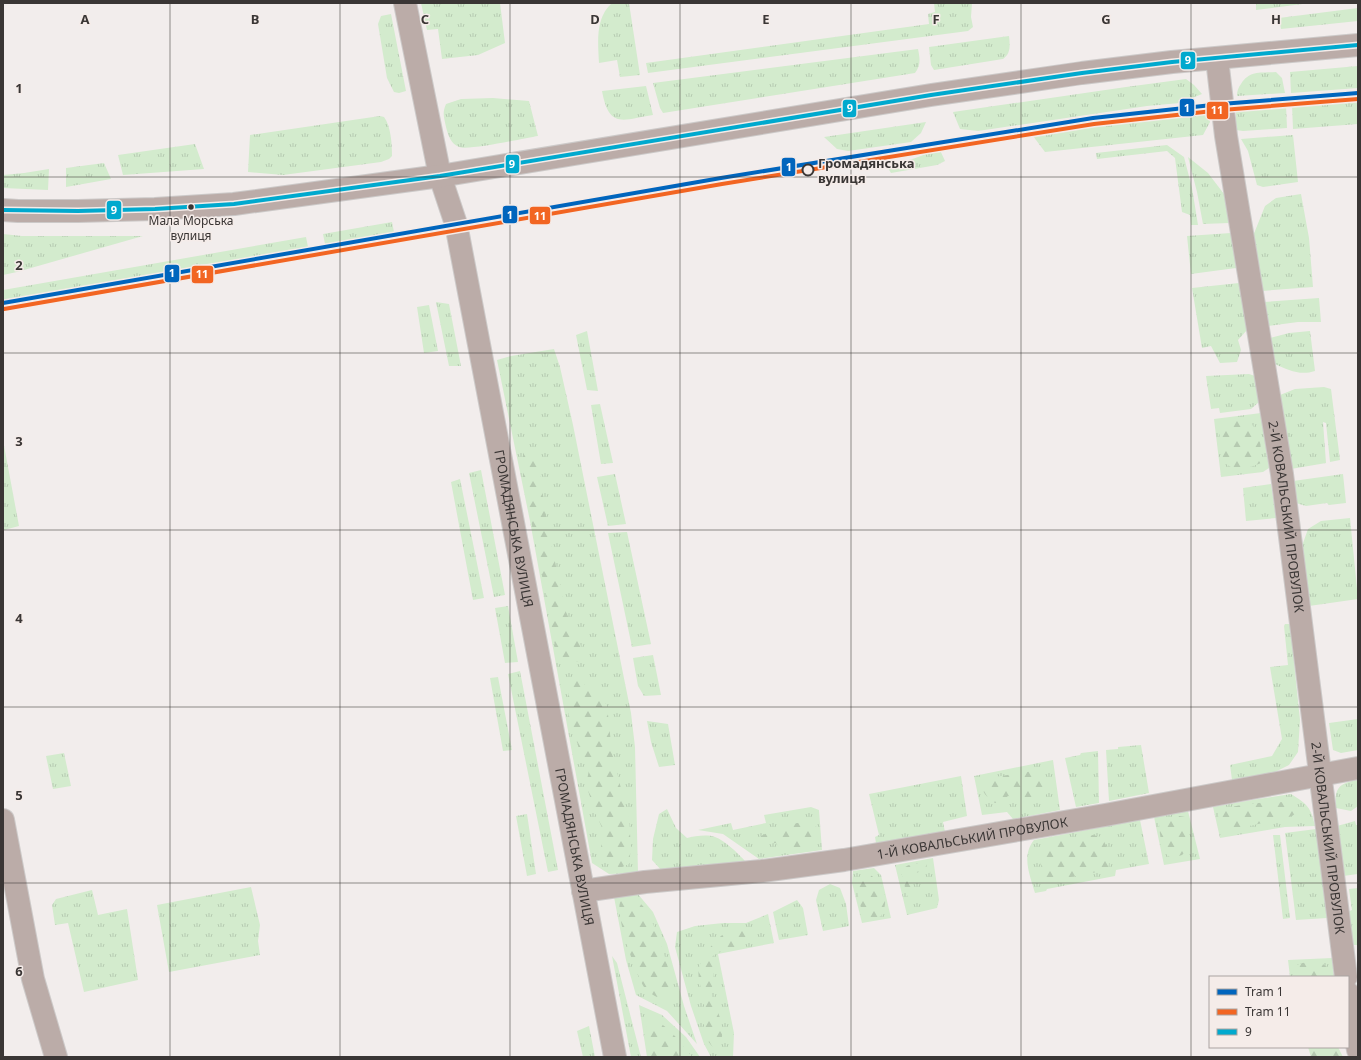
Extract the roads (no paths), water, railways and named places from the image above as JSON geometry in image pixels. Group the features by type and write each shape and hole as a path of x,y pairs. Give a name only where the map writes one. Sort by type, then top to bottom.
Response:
{"street":[{"name":"ГРОМАДЯНСЬКА ВУЛИЦЯ","path":"405,3 440,176 456,224 614,1057"},
{"path":"3,210 78,211 155,209 234,204 440,176 939,93 1082,73 1358,46"},
{"name":"2-Й КОВАЛЬСЬКИЙ ПРОВУЛОК","path":"1217,59 1226,136 1282,474 1319,775 1346,976"},
{"name":"1-Й КОВАЛЬСЬКИЙ ПРОВУЛОК","path":"583,891 645,882 762,871 844,860 1104,815 1358,768"},
{"path":"3,820 33,979 56,1057"},
{"path":"1349,999 1358,1050"}],"tram line":[{"name":"1","path":"3,303 721,178 1093,118 1221,104 1358,93"},
{"name":"11","path":"4,309 722,184 1094,124 1222,110 1358,99"}],"place":[{"name":"Громадянська вулиця","path":"808,170"},
{"name":"Мала Морська вулиця","path":"191,207"}]}
